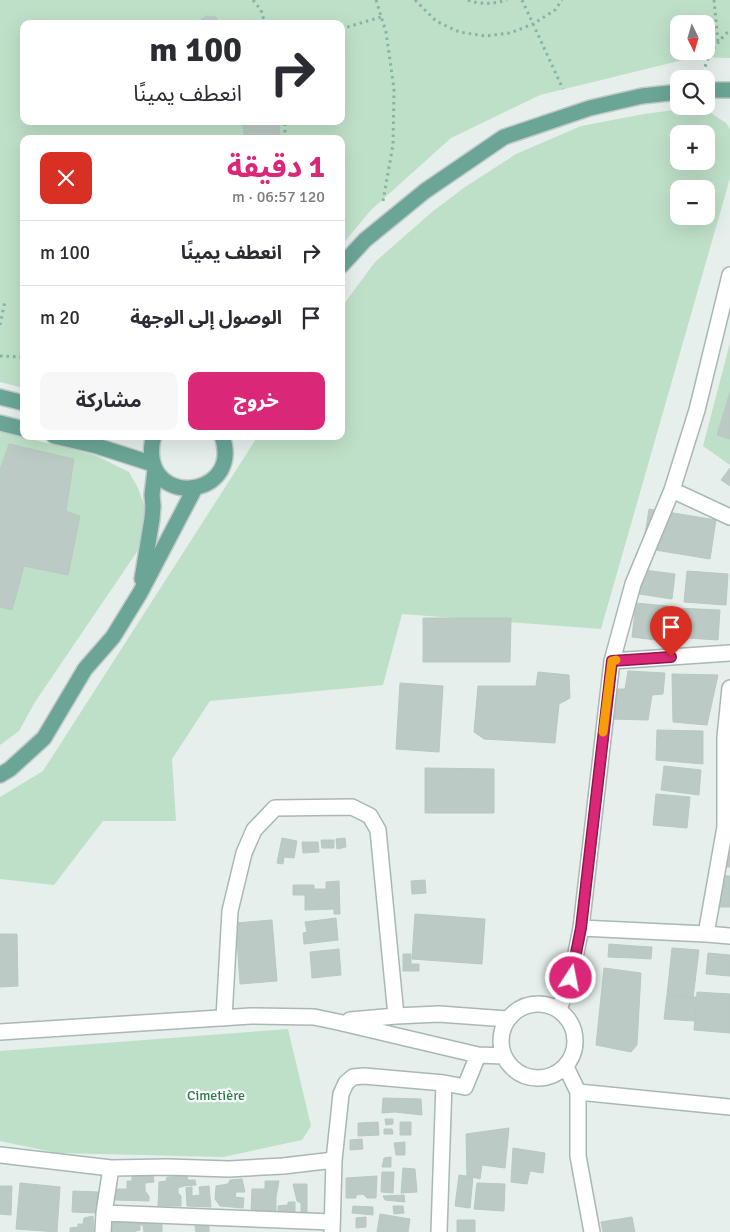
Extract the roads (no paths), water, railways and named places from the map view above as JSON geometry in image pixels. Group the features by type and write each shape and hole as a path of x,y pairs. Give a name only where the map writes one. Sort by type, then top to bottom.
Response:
{"main road":[{"path":"715,90 730,90"},
{"path":"345,262 365,240 425,191 504,138 590,108 642,96 670,93"},
{"path":"0,397 20,402"},
{"path":"0,423 20,428"},
{"path":"71,440 97,446 154,467 162,479 172,485 183,488 195,488 215,478 222,468 225,457 225,440"},
{"path":"140,593 152,520 154,467 151,451 153,440"},
{"path":"0,775 10,770 44,738 85,669 113,637 140,593 195,488"}],"street":[{"path":"559,1009 571,978 581,928 612,661 633,584 672,490 697,410 730,275"},
{"path":"672,490 730,517"},
{"path":"612,661 730,653"},
{"path":"706,934 727,827 725,736 730,688"},
{"path":"224,1018 230,911 244,853 254,830 275,808 352,807 370,816 378,830 396,1016"},
{"path":"581,928 730,936"},
{"path":"540,1004 559,1009 573,1026 576,1047 566,1067 554,1075 539,1079 524,1076 512,1068 503,1056 500,1037 507,1019 521,1007 540,1004"},
{"path":"338,1022 439,1014 507,1019"},
{"path":"0,1032 251,1016 314,1017 478,1055 503,1056"},
{"path":"104,1213 332,1227 334,1160 341,1094 346,1083 353,1077 364,1076 444,1083 466,1087 478,1055"},
{"path":"566,1067 578,1092 578,1156 592,1232"},
{"path":"439,1232 444,1083"},
{"path":"578,1092 730,1107"},
{"path":"0,1155 111,1168 230,1169 283,1166 334,1160"},
{"path":"103,1232 111,1168"}],"park label":[{"name":"Cimetière","path":"216,1095"}]}
